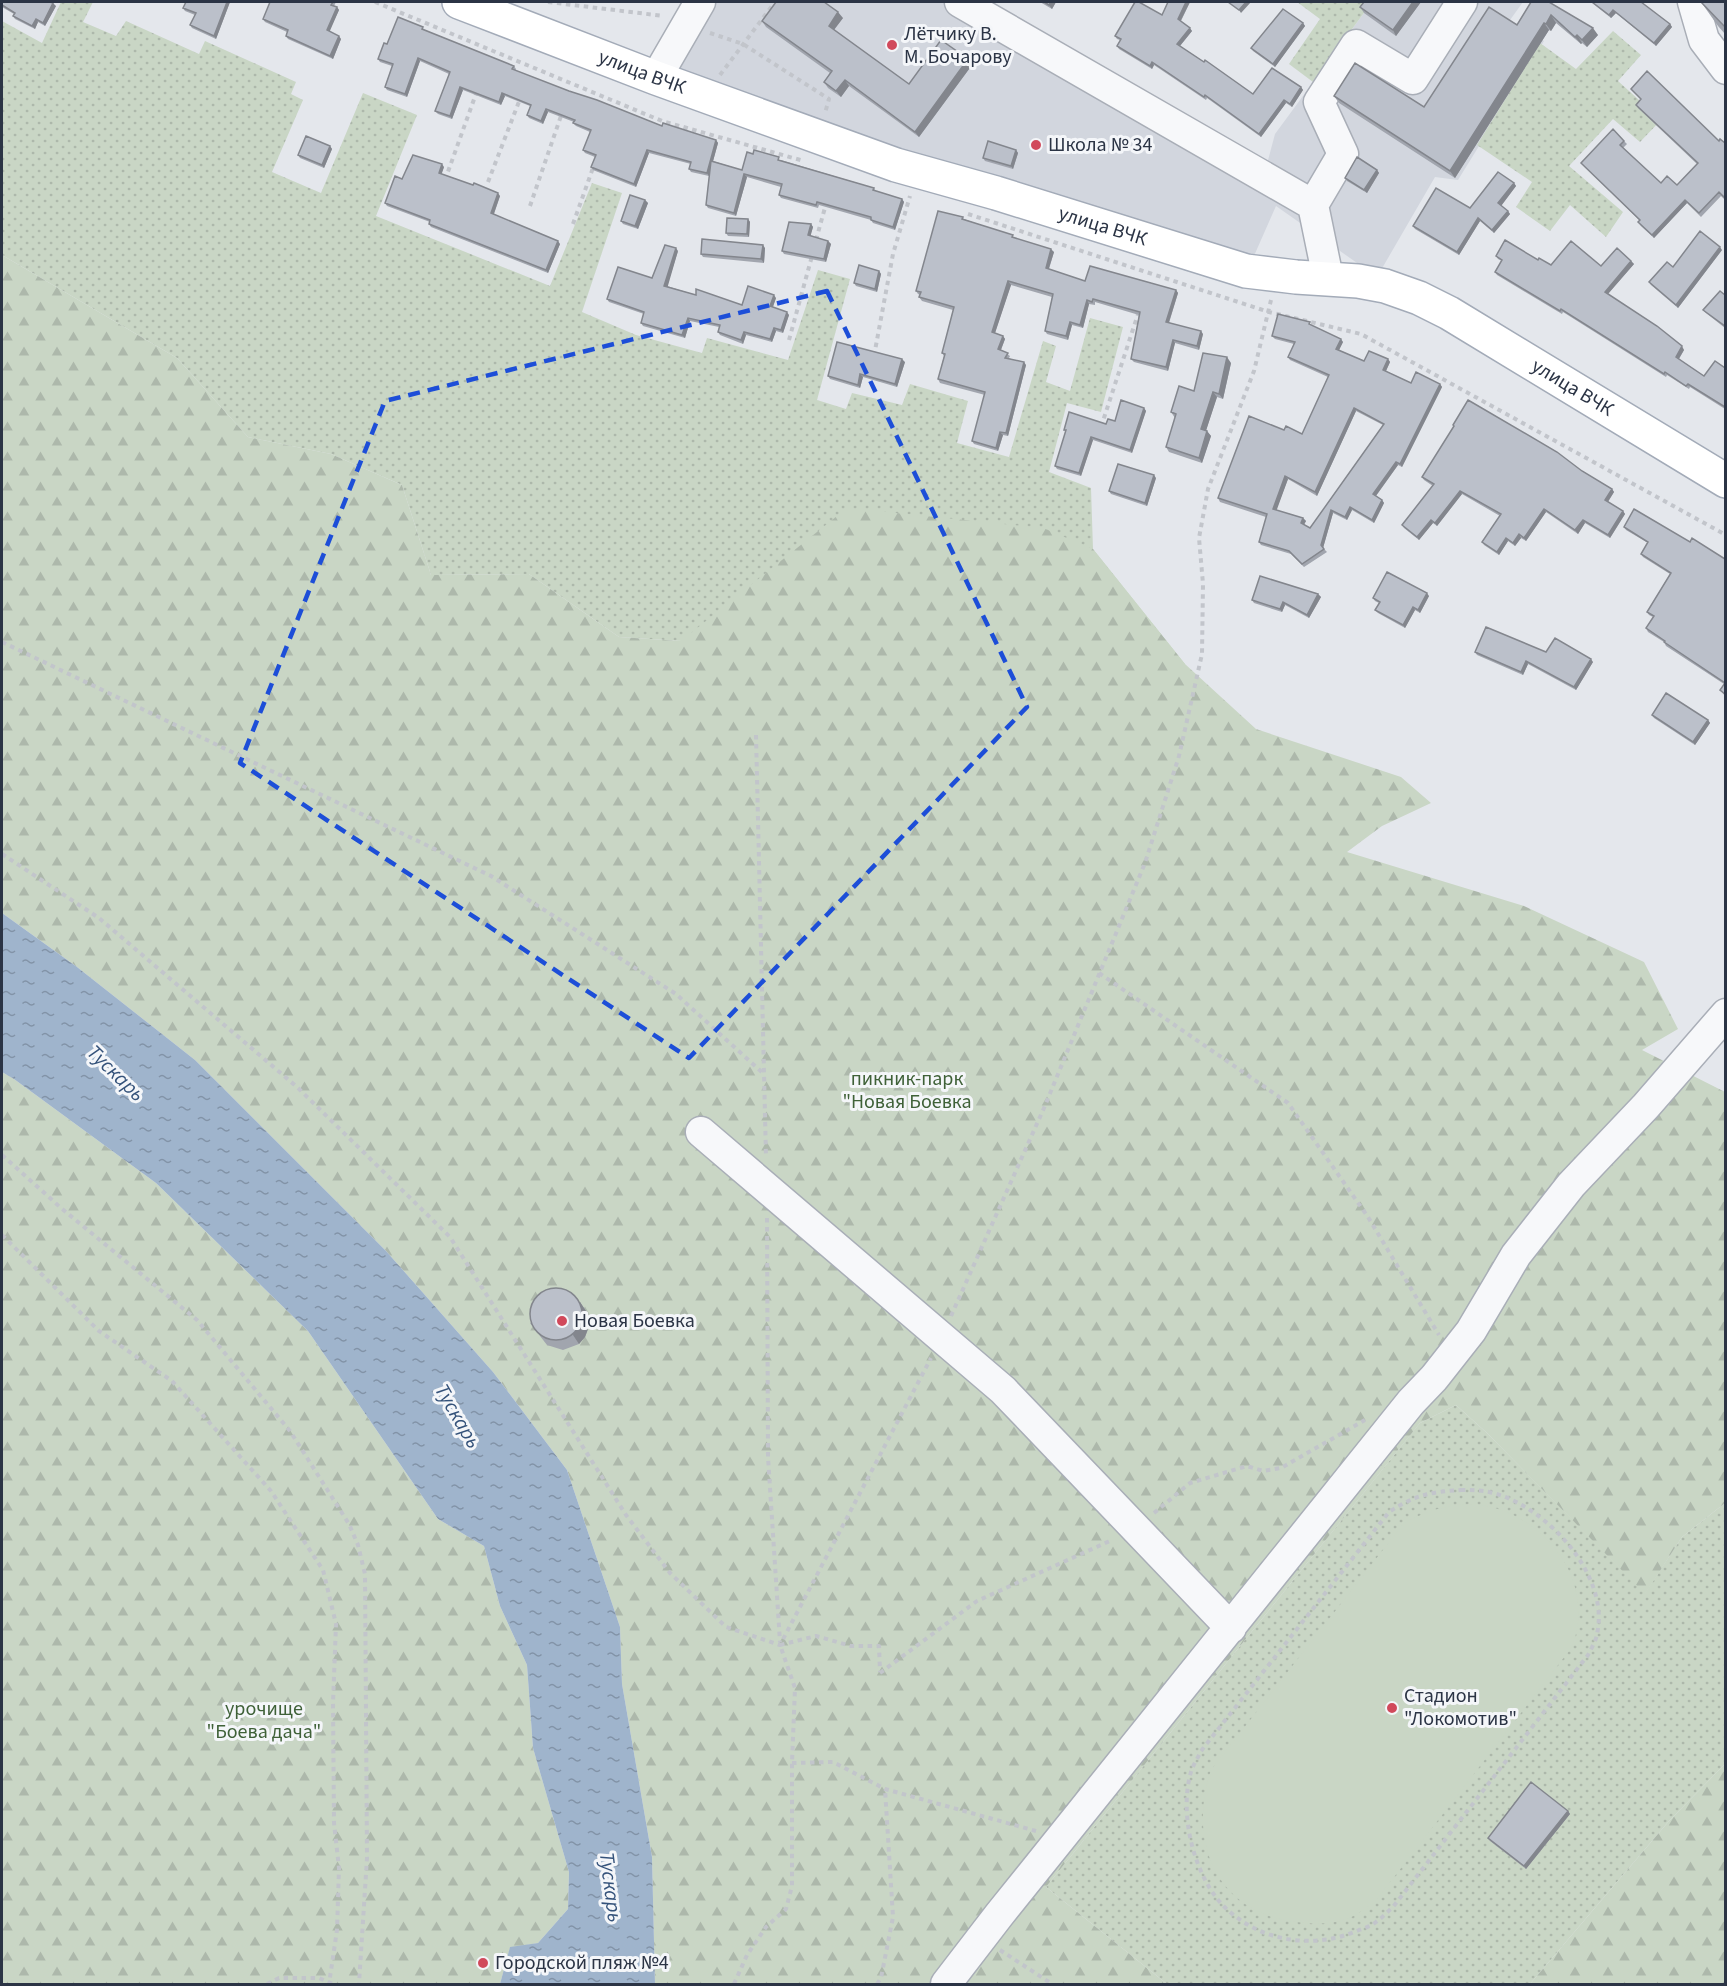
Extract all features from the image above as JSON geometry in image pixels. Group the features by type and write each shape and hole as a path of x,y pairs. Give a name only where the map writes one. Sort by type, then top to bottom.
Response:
{"main road":[{"name":"улица ВЧК","path":"459,2 656,78 896,165 996,193 1246,271 1328,278 1385,286 1419,298 1449,313 1725,482"}],"lane":[{"path":"656,78 700,2"},
{"path":"960,2 1313,205"},
{"path":"1328,278 1313,205 1343,154 1319,102 1356,45 1413,79 1462,2"},
{"path":"1693,2 1704,40 1725,69"},
{"path":"946,1984 1231,1628 1407,1423 1452,1355 1471,1331 1516,1255 1571,1185 1646,1106 1725,1014"},
{"path":"701,1132 1003,1390 1231,1628"}],"path":[{"path":"716,81 775,2"},
{"path":"444,182 480,84"},
{"path":"488,182 525,89"},
{"path":"612,113 616,102"},
{"path":"530,206 564,106"},
{"path":"573,224 596,158"},
{"path":"789,340 829,194"},
{"path":"872,367 893,254 910,196"},
{"path":"1147,285 1151,274"},
{"path":"734,1984 747,1955 766,1927 786,1909 792,1886 792,1763 795,1688 780,1645 941,1338 1044,1108 1145,863 1179,756 1202,654 1203,584 1199,538 1208,489 1254,371 1269,312 1274,275"},
{"path":"1100,429 1140,307"},
{"path":"1361,334 1725,535"},
{"path":"2,642 491,876 676,994 765,1075"},
{"path":"2,854 99,918 297,1087 450,1237 626,1515 670,1573 726,1627 780,1645 816,1636 851,1646 879,1646 880,1673 977,1601 1136,1528 1190,1483 1247,1466 1263,1471 1281,1468 1370,1417"},
{"path":"1099,973 1288,1103 1368,1217 1452,1355"},
{"path":"2,1155 61,1208 196,1320 290,1431 349,1524 358,1545 365,1574 367,1858 360,1984"},
{"path":"2,1235 99,1331 172,1381 271,1491 323,1570 336,1624 333,1703 334,1823 339,1879 337,1930 330,1984 319,1978 279,1978 267,1984"},
{"path":"1461,1490 1485,1491 1509,1499 1530,1510 1569,1544 1581,1562 1593,1586 1598,1608 1597,1634 1588,1655 1387,1912 1375,1923 1351,1934 1328,1940 1300,1941 1277,1937 1250,1926 1228,1911 1214,1895 1203,1876 1194,1856 1186,1814 1191,1772 1201,1751 1389,1512 1409,1499 1435,1491 1461,1490"},
{"path":"792,1763 833,1762 885,1789 1063,1838"},
{"path":"878,1984 893,1917 885,1789"},
{"path":"982,1938 1052,1984"}],"highlighted area":[{"path":"827,291 1027,707 689,1058 240,763 385,401"}],"shaded area":[{"name":"Школа № 34","path":"717,2 942,2 1262,183 1275,134 1372,2 1523,2 1510,20 1544,41 1458,180 1435,177 1377,277 1276,206 1250,265 1111,222 671,70"}],"green space":[{"path":"61,2 93,2 83,22 116,36 126,21 199,54 205,41 296,82 291,94 303,100 272,172 321,193 363,93 417,115 376,216 550,286 592,183 622,193 582,312 636,335 702,353 707,338 788,360 818,270 850,279 817,400 846,409 852,393 902,405 910,384 968,401 957,443 1009,457 1043,341 1056,346 1046,382 1070,391 1090,318 1123,327 1101,412 1067,403 1049,472 1091,488 1093,549 1185,664 1058,787 1725,1092 681,641 619,637 529,574 431,575 402,485 331,454 248,437 177,358 2,255 2,21 42,43"},
{"path":"1297,2 1372,2 1313,82 1289,64 1320,19"},
{"path":"1613,31 1641,55 1618,81 1661,120 1640,142 1613,119 1569,166 1623,212 1606,237 1570,205 1550,231 1516,207 1532,182 1477,145 1540,43 1576,69"},
{"name":"пикник-парк \"Новая Боевка","path":"2,255 177,358 248,437 331,454 402,485 431,575 529,574 619,637 681,641 847,508 1043,528 1093,549 1185,664 1256,729 1401,777 1431,803 1382,826 1347,852 1524,906 1644,962 1678,1029 1642,1050 1725,1092 1725,1503 1682,1537 1645,1594 1487,1433 1456,1405 1420,1423 1046,1887 1167,1984 655,1984 652,1857 622,1684 620,1627 567,1470 493,1372 386,1251 195,1060 77,967 2,913"},
{"name":"урочище \"Боева дача\"","path":"2,1072 156,1183 308,1331 438,1519 484,1546 500,1606 527,1665 533,1748 569,1872 568,1909 538,1943 510,1948 500,1984 2,1984"},
{"path":"1456,1405 1487,1433 1645,1593 1682,1537 1725,1503 1725,1764 1669,1821 1530,1984 1167,1984 1046,1887 1420,1423"},
{"name":"Стадион \"Локомотив\"","path":"1459,1504 1487,1506 1510,1513 1530,1525 1548,1540 1562,1558 1572,1578 1578,1600 1578,1623 1572,1647 1374,1903 1350,1918 1327,1923 1296,1922 1268,1916 1246,1904 1228,1889 1214,1869 1206,1847 1203,1822 1204,1797 1211,1770 1404,1523 1429,1511"},
{"path":"1725,1764 1725,1984 1530,1984 1669,1821"}],"water":[{"name":"Тускарь","path":"2,913 77,967 195,1060 386,1251 493,1372 567,1470 620,1627 622,1684 652,1857 655,1984 500,1984 510,1947 538,1943 568,1909 569,1872 533,1748 527,1665 500,1606 484,1546 438,1519 308,1331 156,1183 2,1072"}],"building":[{"path":"2,2 53,3 43,23 36,19 32,26 13,16 15,13 2,5"},
{"path":"186,2 227,2 214,36 190,25 196,13 183,8"},
{"path":"270,2 333,2 331,5 337,7 327,30 339,36 330,56 286,36 288,30 263,19"},
{"path":"776,2 824,2 838,12 829,26 909,84 941,40 968,59 915,132 845,80 836,91 824,82 832,71 762,21"},
{"path":"1135,2 1162,15 1168,2 1186,2 1178,19 1190,28 1177,44 1204,62 1205,60 1253,94 1272,68 1301,87 1290,104 1284,100 1259,134 1205,95 1204,97 1152,62 1150,66 1117,46 1121,39 1115,36"},
{"path":"1228,2 1246,2 1239,10"},
{"path":"1364,2 1413,2 1393,30 1360,7"},
{"path":"1531,2 1549,2 1593,28 1582,40 1577,35 1575,37 1551,15 1450,171 1334,96 1355,63 1424,107 1489,7 1517,25"},
{"path":"1592,2 1641,2 1670,24 1654,43 1613,10 1609,15"},
{"path":"1701,2 1725,2 1725,27"},
{"path":"1283,9 1303,23 1273,64 1251,48"},
{"path":"398,17 514,66 512,69 662,126 663,123 716,140 707,173 689,169 691,162 647,150 634,184 591,167 596,155 583,150 591,130 573,123 575,120 546,109 541,121 527,115 531,105 502,93 499,102 460,87 450,116 435,111 450,72 418,58 405,94 385,87 393,64 378,59"},
{"path":"1647,71 1719,141 1720,139 1725,143 1725,198 1719,192 1699,213 1685,200 1652,235 1638,222 1640,220 1581,163 1613,129 1624,141 1620,145 1661,183 1667,176 1677,185 1698,163 1636,105 1641,99 1631,89"},
{"path":"306,136 330,146 322,165 298,155"},
{"path":"988,141 1016,150 1011,166 983,158"},
{"path":"754,150 779,157 778,160 874,188 873,190 902,199 893,227 871,220 871,217 817,202 816,205 779,195 782,184 744,174 734,213 706,205 711,161 742,170 747,152 753,154"},
{"path":"413,155 442,164 439,173 498,193 491,213 558,241 546,270 429,224 430,220 385,203 395,176 402,179"},
{"path":"1357,157 1377,170 1364,190 1345,178"},
{"path":"1498,172 1514,183 1498,203 1508,211 1492,230 1478,218 1457,252 1413,226 1436,188 1470,208"},
{"path":"630,195 645,200 635,226 621,221"},
{"path":"938,211 963,217 962,219 1051,249 1046,268 1085,281 1090,266 1176,290 1166,322 1201,331 1197,346 1173,340 1166,367 1131,359 1140,312 1093,299 1092,302 1087,300 1080,325 1070,322 1066,336 1045,331 1053,294 1008,281 992,332 1003,336 998,349 1008,353 1005,358 1024,362 1006,433 1000,432 996,448 972,441 985,392 938,379 954,307 919,297 921,292 916,291"},
{"path":"727,218 748,219 747,234 726,233"},
{"path":"789,222 811,224 808,235 828,241 824,259 782,251"},
{"path":"1700,231 1720,247 1676,305 1649,282 1667,262 1673,267"},
{"path":"702,239 763,245 761,259 701,254"},
{"path":"1505,240 1538,260 1539,258 1551,265 1571,241 1601,266 1617,248 1631,261 1605,292 1657,326 1682,346 1676,357 1704,376 1715,361 1725,368 1725,407 1688,384 1686,386 1665,372 1664,374 1561,309 1560,311 1495,272 1502,260 1496,256"},
{"path":"665,245 676,248 664,286 696,295 696,289 742,305 748,286 774,295 770,306 787,312 781,330 774,328 770,339 744,332 741,340 718,332 720,325 688,318 682,335 641,323 644,312 607,299 618,267 652,278"},
{"path":"859,265 879,271 875,289 854,283"},
{"path":"1720,291 1725,295 1725,326 1703,310"},
{"path":"1278,314 1310,322 1309,324 1341,339 1336,349 1364,361 1369,351 1388,359 1383,370 1411,383 1416,372 1440,384 1400,464 1396,462 1373,494 1382,500 1372,520 1350,507 1345,517 1331,510 1321,545 1324,549 1302,564 1289,551 1259,542 1267,514 1218,498 1249,416 1284,430 1286,426 1302,434 1329,375 1288,357 1295,342 1272,336","holes":["1354,408 1384,424 1310,528 1301,523 1303,518 1273,509 1285,476 1315,492"]},
{"path":"837,342 902,359 895,384 860,374 858,385 828,376"},
{"path":"1203,353 1227,357 1219,394 1213,392 1201,429 1207,431 1199,458 1166,447 1176,414 1171,412 1179,386 1194,391"},
{"path":"1121,400 1144,408 1130,450 1091,437 1079,473 1055,466 1069,412 1106,424 1108,419 1115,421"},
{"path":"1468,400 1557,452 1582,471 1612,489 1605,500 1623,511 1608,535 1583,520 1575,530 1544,509 1524,538 1519,534 1513,543 1506,538 1497,552 1482,542 1501,514 1460,491 1435,523 1431,520 1417,537 1402,525 1434,484 1422,477"},
{"path":"1118,464 1154,475 1145,503 1109,491"},
{"path":"1634,509 1690,542 1692,538 1725,559 1725,683 1646,628 1654,616 1647,612 1671,573 1641,554 1648,542 1624,527"},
{"path":"1387,572 1427,593 1418,610 1413,607 1403,625 1375,610 1380,602 1373,598"},
{"path":"1260,576 1318,594 1307,615 1283,602 1280,609 1252,600"},
{"path":"1486,627 1546,652 1555,638 1591,659 1574,687 1526,661 1521,672 1475,652"},
{"path":"1725,683 1725,694 1720,690"},
{"path":"1666,693 1708,720 1693,742 1652,715"},
{"name":"Новая Боевка","path":"551,1288 561,1288 571,1292 578,1299 582,1314 578,1329 571,1336 561,1340 551,1340 541,1336 534,1329 530,1319 530,1309 534,1299 541,1292"},
{"path":"1531,1782 1568,1811 1524,1866 1488,1838"}],"place":[{"name":"Лётчику В. М. Бочарову","path":"892,45"},
{"name":"Школа № 34","path":"1036,145"},
{"name":"Новая Боевка","path":"562,1321"},
{"name":"Стадион \"Локомотив\"","path":"1392,1708"},
{"name":"Городской пляж №4","path":"483,1963"}]}
